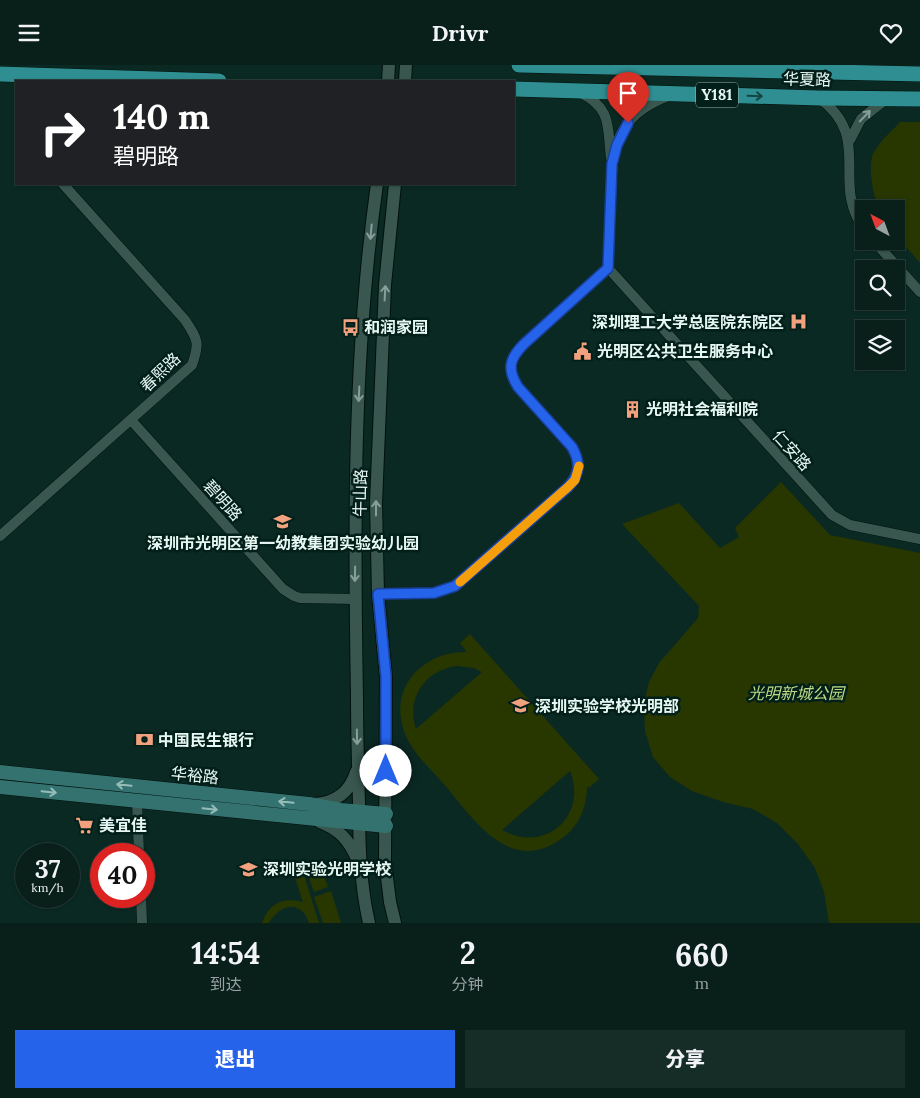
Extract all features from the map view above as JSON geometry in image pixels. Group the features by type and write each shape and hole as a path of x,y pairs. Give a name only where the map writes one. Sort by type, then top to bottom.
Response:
{"main road":[{"name":"华夏路","path":"519,65 728,67 920,73"},
{"path":"0,74 20,78 153,80"},
{"name":"华夏路","path":"515,89 920,99"},
{"name":"华裕路","path":"0,772 386,820"},
{"name":"华裕路","path":"0,787 137,801 308,811"}],"street":[{"path":"388,80 389,65"},
{"path":"405,80 406,65"},
{"path":"378,594 434,593 455,586 575,480 578,473 577,456 572,447 518,387 513,379 511,365 513,357 524,344 608,268 612,164 608,120 605,113 594,100 577,91"},
{"path":"612,164 621,133 635,114 654,102 675,93"},
{"path":"819,97 835,111 850,140 849,183 851,201 855,211"},
{"path":"850,140 861,119 887,98"},
{"name":"春熙路","path":"0,536 192,365 198,350 194,334 185,320 64,185"},
{"name":"牛山路","path":"369,923 361,873 358,818 355,599 358,416 367,279 377,185"},
{"name":"牛山路","path":"395,185 385,285 377,448 376,512 378,594 386,677 387,879 395,923"},
{"path":"882,250 920,292"},
{"name":"仁安路","path":"608,268 832,515 850,525 920,539"},
{"name":"碧明路","path":"131,420 283,589 294,597 300,598 355,599"},
{"path":"308,811 343,794 353,781 358,762"},
{"path":"137,801 139,843"},
{"path":"308,811 343,834 353,850 361,873"},
{"path":"141,908 142,923"}],"green space":[{"path":"900,122 920,122 920,263 905,246 905,200 876,200 875,197 871,164 874,152"},
{"name":"光明新城公园","path":"781,482 830,535 920,553 920,923 829,923 824,892 815,868 798,844 777,823 753,809 723,802 692,791 670,777 653,757 645,731 644,703 649,682 659,663 698,618 699,606 622,524 679,503 720,548 739,537 735,528"},
{"path":"470,634 599,779 589,788 587,786 584,809 573,829 561,839 542,849 525,851 509,847 494,838 467,812 420,758 406,736 400,712 406,685 414,673 437,657 467,652 460,643","holes":["457,666 474,668 482,672 416,729 414,707 416,696 421,687 436,673","570,771 574,787 573,803 568,816 559,826 547,834 533,837 518,836 502,830"]},
{"path":"318,859 328,887 314,892 304,864"},
{"path":"301,865 319,923 309,923 301,910 296,907 290,907 284,908 269,923 262,923 273,906 278,903 289,900 303,902 292,868"},
{"path":"331,891 341,923 323,923 314,897"}],"slow traffic":[{"path":"460,582 568,487 575,480 579,466"}],"place":[{"name":"深圳理工大学总医院东院区","path":"798,322"},
{"name":"和润家园","path":"350,327"},
{"name":"光明区公共卫生服务中心","path":"583,351"},
{"name":"光明社会福利院","path":"632,409"},
{"name":"深圳市光明区第一幼教集团实验幼儿园","path":"283,522"},
{"name":"深圳实验学校光明部","path":"521,706"},
{"name":"中国民生银行","path":"144,740"},
{"name":"美宜佳","path":"85,825"},
{"name":"深圳实验光明学校","path":"249,869"}],"route":[{"path":"386,771 386,677 378,594 434,593 455,586 568,487 575,480 578,473 577,456 572,447 518,387 513,379 511,365 513,357 518,350 608,268 612,164 621,133 628,123"}]}
